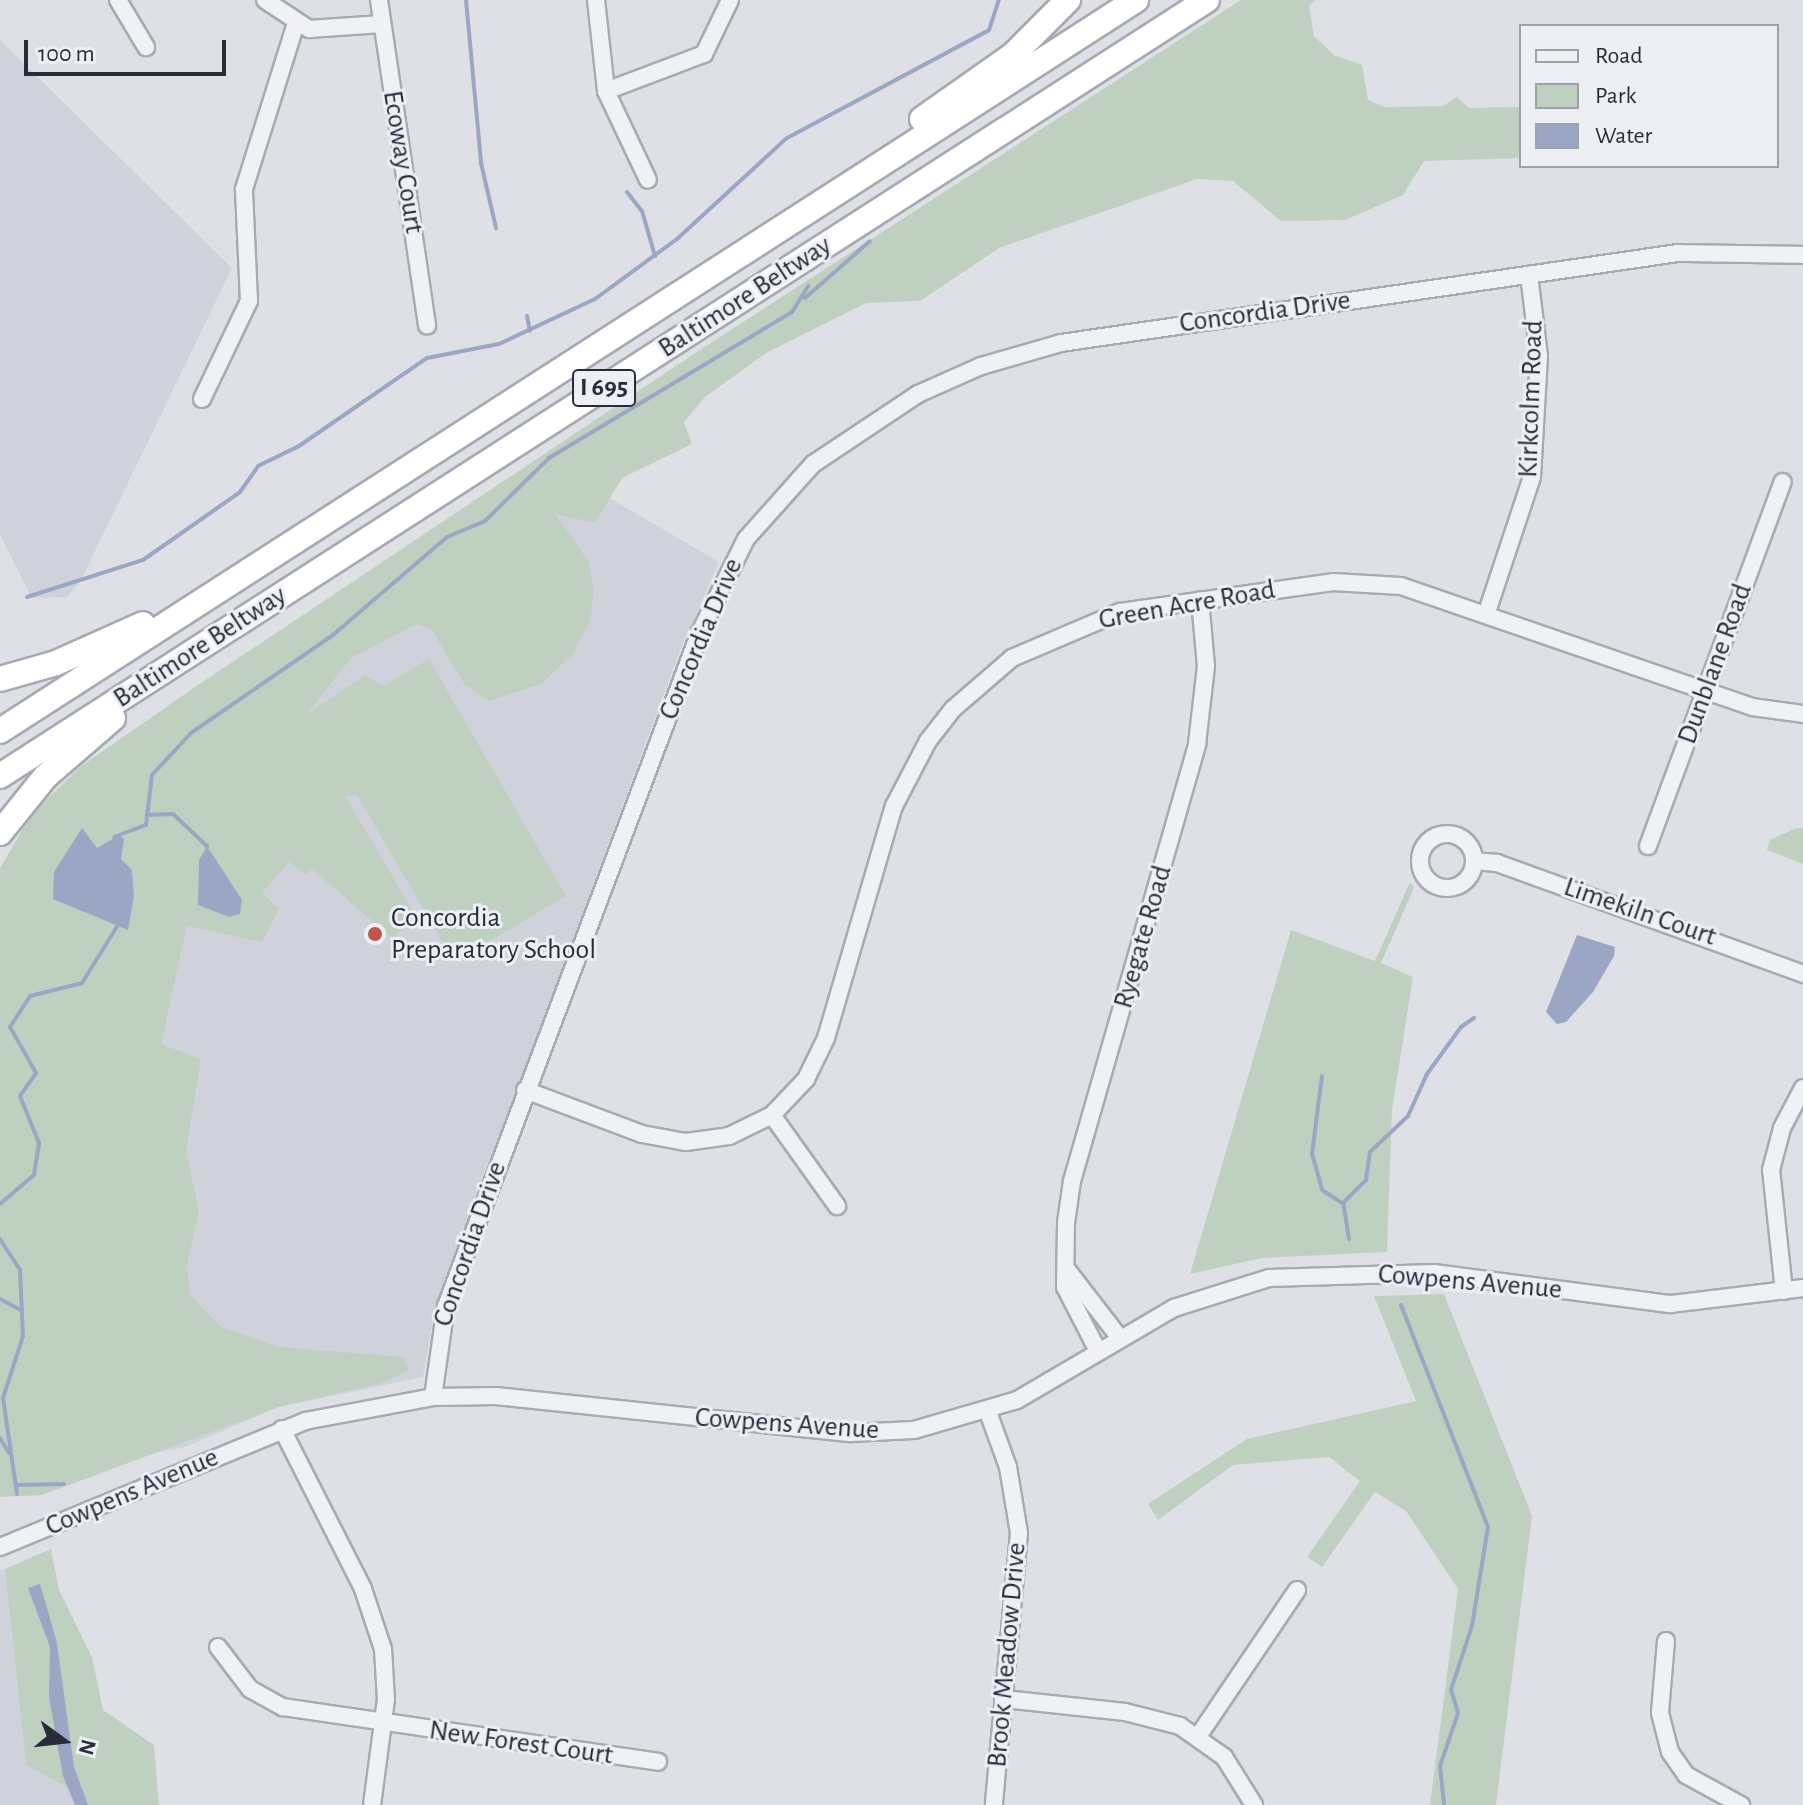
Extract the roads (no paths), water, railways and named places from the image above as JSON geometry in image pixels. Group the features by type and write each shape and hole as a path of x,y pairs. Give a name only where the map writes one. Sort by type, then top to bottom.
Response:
{"highway":[{"path":"710,274 1013,55 1068,0"},
{"name":"Baltimore Beltway","path":"0,731 1136,0"},
{"name":"Baltimore Beltway","path":"0,776 1207,0"},
{"path":"0,679 92,648 235,580"},
{"path":"0,833 45,777 183,658"}],"street":[{"path":"118,0 146,47"},
{"path":"265,0 295,26 323,31 382,24"},
{"name":"Ecoway Court","path":"379,0 427,325"},
{"path":"596,0 606,91 648,180"},
{"path":"606,91 704,54 730,0"},
{"path":"202,399 249,301 244,184 295,26"},
{"name":"Concordia Drive","path":"433,1397 446,1306 525,1090 715,595 768,511 822,457 918,394 1034,350 1678,253 1803,255"},
{"name":"Kirkcolm Road","path":"1487,612 1532,477 1539,356 1529,275"},
{"name":"Dunblane Road","path":"1648,846 1783,482"},
{"name":"Green Acre Road","path":"525,1090 642,1134 686,1142 729,1136 772,1115 816,1061 894,806 953,709 1012,658 1046,639 1120,612 1366,582 1487,612 1752,707 1803,714"},
{"name":"Ryegate Road","path":"1098,1351 1074,1311 1065,1287 1072,1181 1197,744 1206,666 1200,600"},
{"name":"Limekiln Court","path":"1474,861 1527,873 1803,974"},
{"path":"1784,1291 1771,1170 1782,1128 1803,1088"},
{"path":"772,1115 837,1206"},
{"path":"1068,1271 1119,1337"},
{"name":"Cowpens Avenue","path":"0,1547 282,1429 433,1397 496,1396 851,1433 914,1430 988,1412 1039,1390 1119,1337 1201,1296 1292,1276 1434,1273 1656,1304 1803,1288"},
{"name":"Brook Meadow Drive","path":"988,1412 1008,1467 1019,1533 994,1805"},
{"path":"282,1429 375,1617 386,1678 384,1723 372,1805"},
{"path":"1199,1735 1297,1590"},
{"path":"1666,1641 1660,1713 1670,1752 1686,1775 1741,1805"},
{"name":"New Forest Court","path":"218,1647 236,1675 267,1701 384,1723 658,1762"},
{"path":"1004,1699 1125,1712 1199,1735 1235,1770 1254,1805"}],"water":[{"path":"82,828 97,848 119,835 124,839 121,859 132,870 134,896 128,930 53,899 54,872"},
{"path":"207,846 242,900 240,914 229,917 198,905 199,860"},
{"path":"1577,935 1615,947 1614,956 1593,992 1566,1022 1557,1024 1546,1012"},
{"path":"40,1584 57,1643 74,1767 88,1805 75,1805 63,1776 49,1697 50,1647 28,1588"}],"waterway":[{"path":"466,0 481,163 496,228"},
{"path":"27,597 143,560 240,492 258,466 299,446 427,358 499,344 595,299 677,239 787,138 989,30 999,0"},
{"path":"627,192 642,211 655,256"},
{"path":"805,298 870,241"},
{"path":"114,837 146,825 152,775 191,733 333,635 447,537 485,521 549,458 792,312 808,286"},
{"path":"527,316 530,331"},
{"path":"147,815 173,814 207,846"},
{"path":"0,1204 34,1175 39,1143 20,1096 36,1073 10,1027 30,996 82,983 118,925"},
{"path":"1349,1239 1343,1203 1366,1180 1370,1152 1408,1116 1427,1074 1461,1027 1474,1018"},
{"path":"1322,1076 1312,1154 1322,1190 1342,1203"},
{"path":"0,1239 20,1270 23,1336 3,1398 17,1494"},
{"path":"0,1299 21,1310"},
{"path":"1401,1305 1488,1527 1472,1626 1451,1690 1458,1713 1440,1766 1444,1805"},
{"path":"0,1438 9,1453"},
{"path":"17,1485 64,1484"}],"place":[{"name":"Concordia Preparatory School","path":"375,934"}]}
